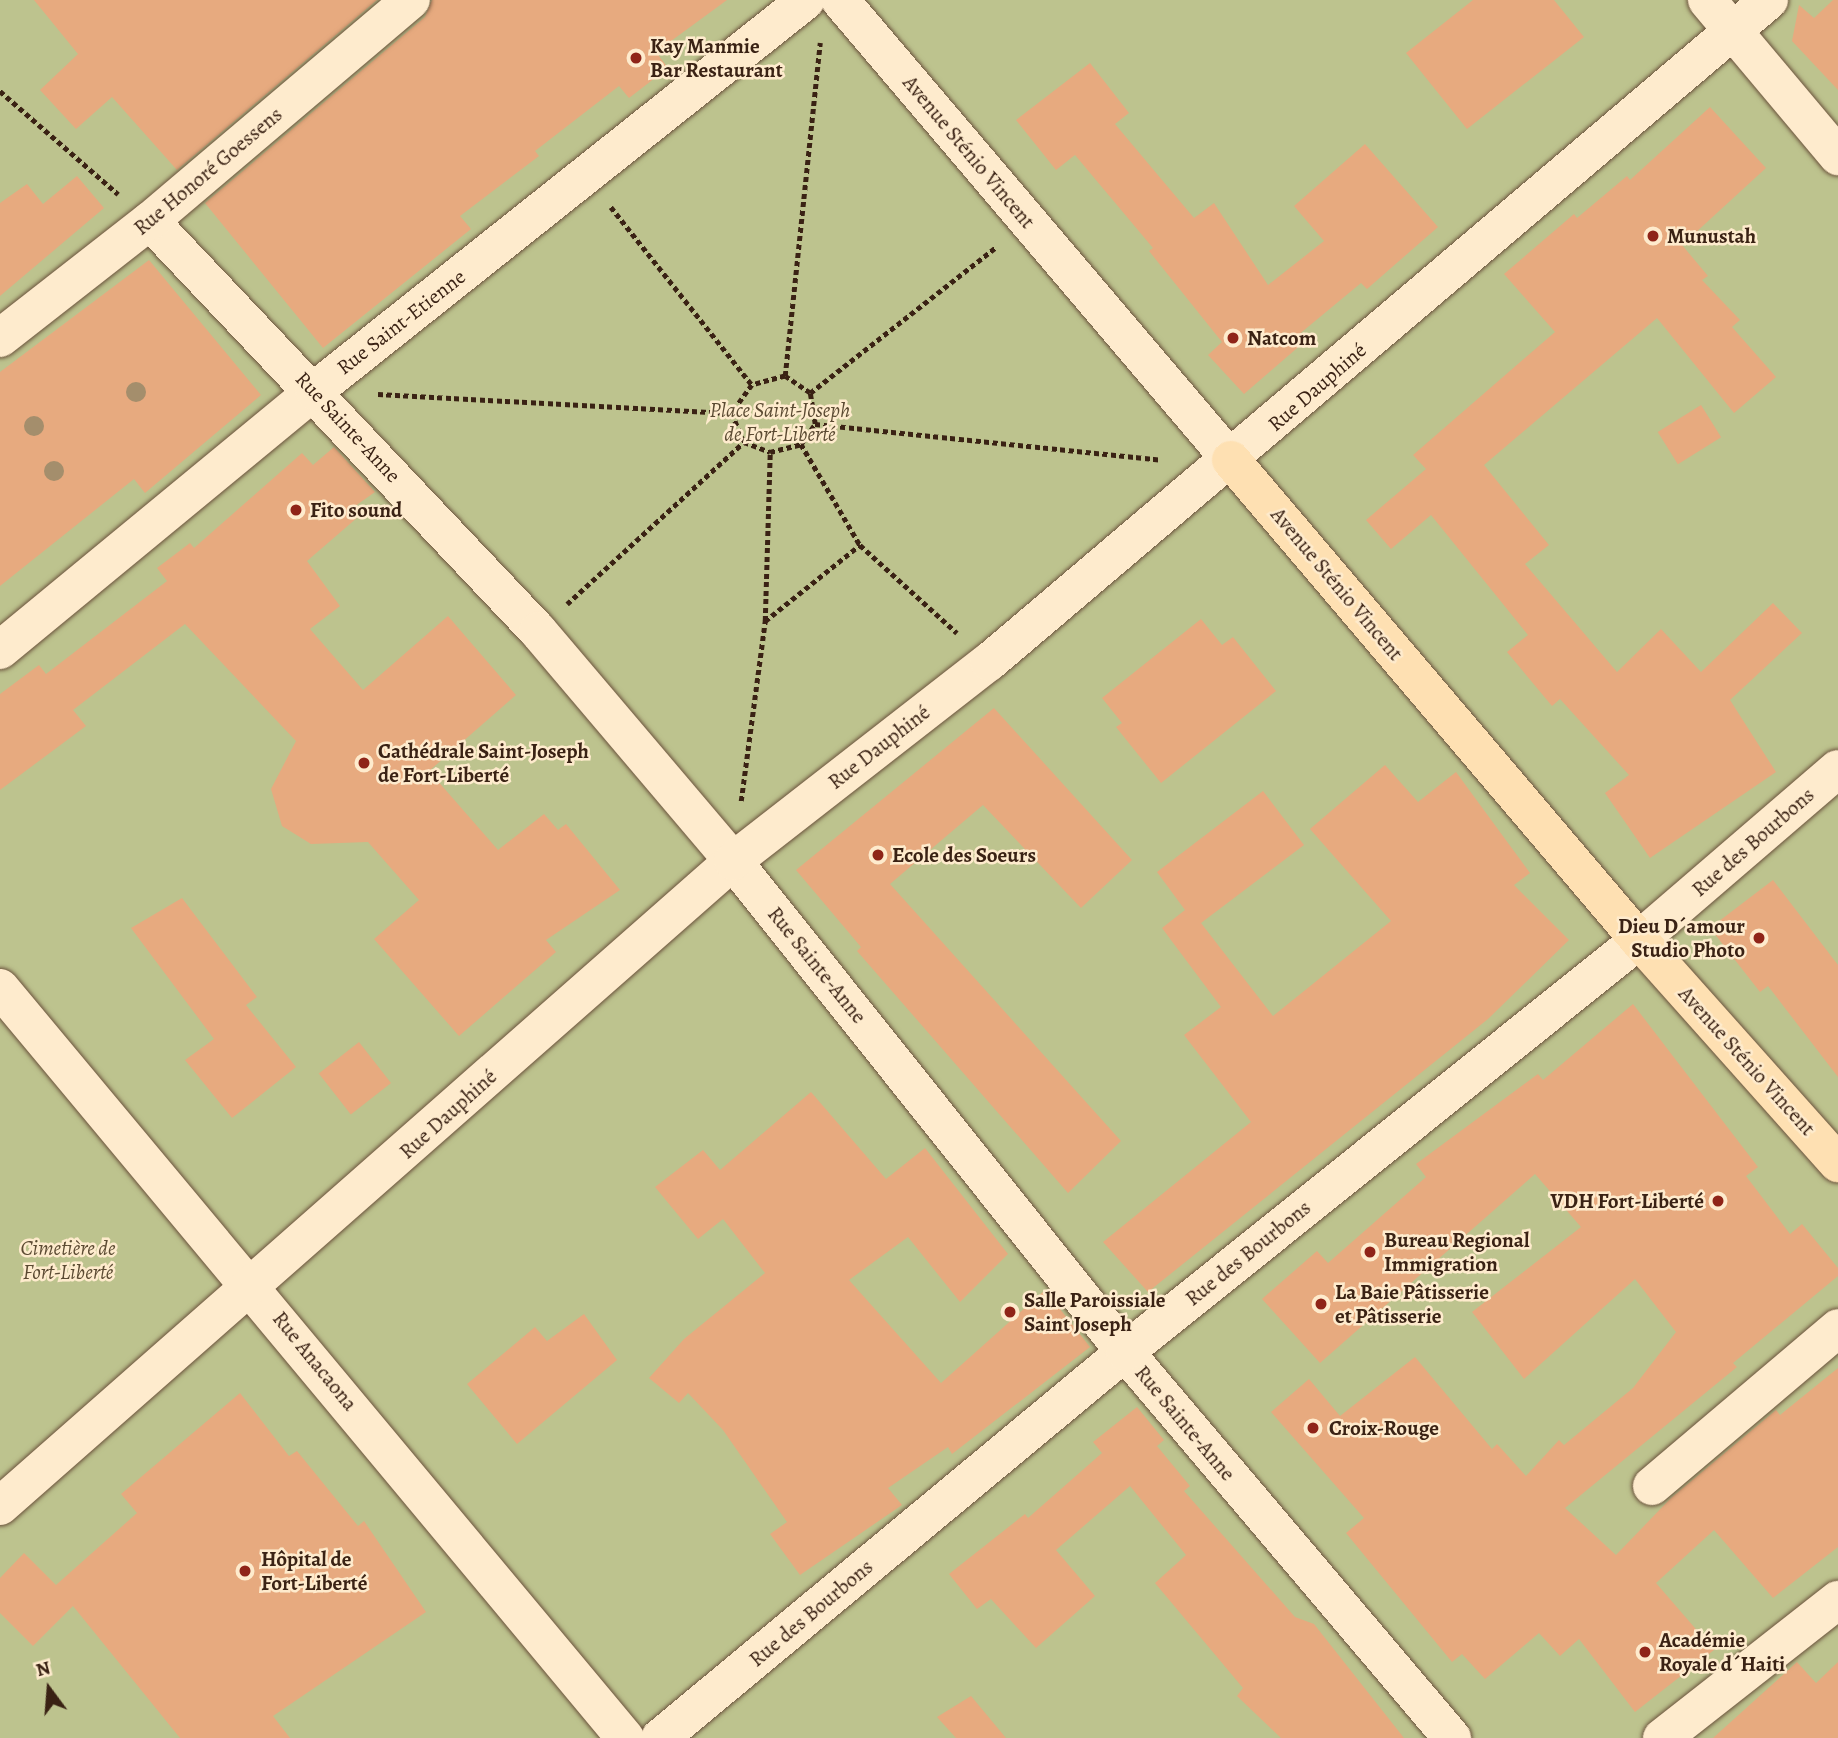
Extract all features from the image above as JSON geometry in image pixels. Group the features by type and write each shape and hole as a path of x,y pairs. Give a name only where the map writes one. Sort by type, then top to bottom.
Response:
{"main road":[{"name":"Avenue Sténio Vincent","path":"1231,460 1639,940 1838,1163"}],"street":[{"name":"Rue Honoré Goessens","path":"0,338 150,221 411,0"},
{"path":"1707,0 1838,156"},
{"name":"Rue Dauphiné","path":"0,1506 253,1287 733,861 989,662 1231,460 1769,0"},
{"name":"Rue Saint-Etienne","path":"0,650 314,391 587,176 823,9"},
{"name":"Avenue Sténio Vincent","path":"823,9 1231,460"},
{"name":"Rue Sainte-Anne","path":"150,221 314,391 538,631 733,861 1125,1352 1452,1738"},
{"name":"Rue des Bourbons","path":"660,1738 1125,1352 1639,940 1838,769"},
{"name":"Rue Anacaona","path":"0,988 253,1287 625,1738"},
{"path":"1651,1486 1838,1328"},
{"path":"1662,1738 1838,1600"}],"path":[{"path":"785,376 823,9"},
{"path":"0,91 150,221"},
{"path":"587,176 752,385"},
{"path":"810,393 999,244"},
{"path":"785,376 810,393 815,424 801,444 770,452 744,442 732,413 752,385 785,376"},
{"path":"314,391 732,413"},
{"path":"815,424 1164,460 1231,460"},
{"path":"538,631 744,442"},
{"path":"801,444 860,545 989,662"},
{"path":"733,861 765,621 770,452"},
{"path":"765,621 860,545"}],"green space":[{"path":"0,0 1838,0 1838,1738 0,1738"}],"building":[{"path":"34,0 377,0 177,170 112,97 76,129 40,90 78,54"},
{"path":"432,0 727,0 656,52 668,68 629,98 619,86 535,151 539,156 460,216 471,229 323,348 205,203 425,17"},
{"path":"1473,0 1554,0 1584,37 1467,129 1406,53"},
{"path":"1833,0 1838,0 1838,90 1792,41 1799,5 1814,18"},
{"path":"1090,63 1129,113 1115,124 1194,218 1214,203 1268,285 1324,241 1294,206 1365,144 1438,227 1367,289 1361,283 1297,336 1303,343 1244,394 1208,355 1222,342 1149,251 1153,248 1075,155 1056,170 1016,120"},
{"path":"1710,107 1766,168 1682,245 1708,276 1702,280 1740,320 1732,327 1776,377 1734,413 1657,318 1484,465 1549,545 1525,564 1617,672 1661,629 1701,672 1773,603 1802,633 1730,700 1776,772 1650,858 1605,793 1629,775 1560,699 1552,706 1507,652 1528,635 1431,515 1391,549 1366,520 1426,469 1413,455 1555,332 1504,274 1574,214 1577,218 1627,176 1630,180"},
{"path":"77,176 104,208 0,296 0,203 27,184 43,204"},
{"path":"149,260 261,395 145,493 134,479 0,586 0,372"},
{"path":"1701,405 1721,437 1678,464 1658,432"},
{"path":"334,447 375,492 351,509 358,517 307,561 340,606 310,629 363,690 448,616 516,695 429,771 498,850 544,814 558,830 566,824 620,890 546,940 556,952 459,1036 374,939 419,900 368,842 311,844 282,826 271,789 296,741 185,624 73,710 86,726 0,790 0,694 39,665 46,674 167,581 157,568 190,543 194,548 302,453 313,465"},
{"path":"1201,619 1222,645 1233,637 1276,691 1161,783 1116,727 1122,723 1102,698"},
{"path":"994,708 1132,860 1081,908 983,805 890,884 1121,1141 1068,1193 857,951 861,947 796,870"},
{"path":"1385,765 1418,802 1456,772 1530,873 1514,885 1569,940 1488,1019 1148,1292 1103,1242 1251,1122 1184,1035 1221,1007 1162,928 1185,910 1157,872 1263,791 1304,845 1201,923 1273,1016 1391,921 1310,829"},
{"path":"1773,880 1838,965 1838,1077 1768,986 1760,992 1710,928"},
{"path":"182,898 257,997 246,1005 296,1067 232,1118 185,1060 214,1039 131,928"},
{"path":"1633,1004 1758,1167 1746,1176 1790,1234 1802,1224 1838,1268 1838,1276 1733,1363 1737,1367 1565,1508 1616,1555 1671,1498 1776,1410 1780,1415 1838,1368 1838,1547 1773,1598 1714,1530 1656,1583 1714,1650 1635,1712 1579,1639 1560,1656 1539,1633 1485,1679 1462,1654 1452,1662 1346,1533 1364,1518 1271,1412 1309,1379 1340,1416 1415,1357 1492,1449 1497,1444 1526,1476 1559,1440 1564,1445 1633,1388 1676,1332 1635,1279 1524,1379 1472,1312 1581,1227 1535,1174 1320,1363 1262,1299 1317,1251 1328,1263 1426,1177 1416,1164 1538,1074 1543,1080"},
{"path":"359,1042 391,1083 351,1114 319,1073"},
{"path":"811,1092 886,1179 925,1148 1008,1254 960,1302 908,1237 849,1280 941,1383 1045,1290 1090,1347 952,1454 948,1447 888,1488 902,1505 800,1575 770,1534 787,1522 723,1430 688,1393 679,1403 649,1378 684,1339 765,1273 723,1219 698,1239 655,1187 703,1150 720,1170"},
{"path":"584,1314 617,1360 517,1444 467,1384 535,1327 547,1341"},
{"name":"Hôpital de Fort-Liberté","path":"240,1393 289,1456 297,1451 358,1526 364,1521 426,1612 273,1716 290,1738 180,1738 73,1606 33,1646 0,1613 0,1578 24,1553 56,1585 137,1513 121,1494"},
{"path":"1137,1407 1164,1440 1157,1446 1190,1486 1184,1491 1295,1617 1314,1624 1404,1738 1281,1738 1237,1696 1243,1688 1155,1583 1186,1555 1130,1486 1056,1550 1095,1596 1036,1648 991,1599 977,1609 949,1574 1025,1514 1028,1518 1102,1453 1093,1442"},
{"path":"1797,1662 1816,1683 1838,1662 1838,1738 1713,1738"},
{"path":"971,1696 1006,1738 956,1738 937,1717"}],"place":[{"name":"Kay Manmie Bar Restaurant","path":"636,58"},
{"name":"Munustah","path":"1653,236"},
{"name":"Natcom","path":"1233,338"},
{"name":"Fito sound","path":"296,510"},
{"name":"Cathédrale Saint-Joseph de Fort-Liberté","path":"364,763"},
{"name":"Ecole des Soeurs","path":"878,855"},
{"name":"Dieu D´amour Studio Photo","path":"1759,938"},
{"name":"VDH Fort-Liberté","path":"1718,1201"},
{"name":"Bureau Regional Immigration","path":"1370,1252"},
{"name":"La Baie Pâtisserie et Pâtisserie","path":"1321,1304"},
{"name":"Salle Paroissiale Saint Joseph","path":"1010,1312"},
{"name":"Croix-Rouge","path":"1313,1428"},
{"name":"Hôpital de Fort-Liberté","path":"245,1571"},
{"name":"Académie Royale d´Haiti","path":"1645,1652"}],"park label":[{"name":"Place Saint-Joseph de Fort-Liberté","path":"780,422"},
{"name":"Cimetière de Fort-Liberté","path":"68,1260"}]}
